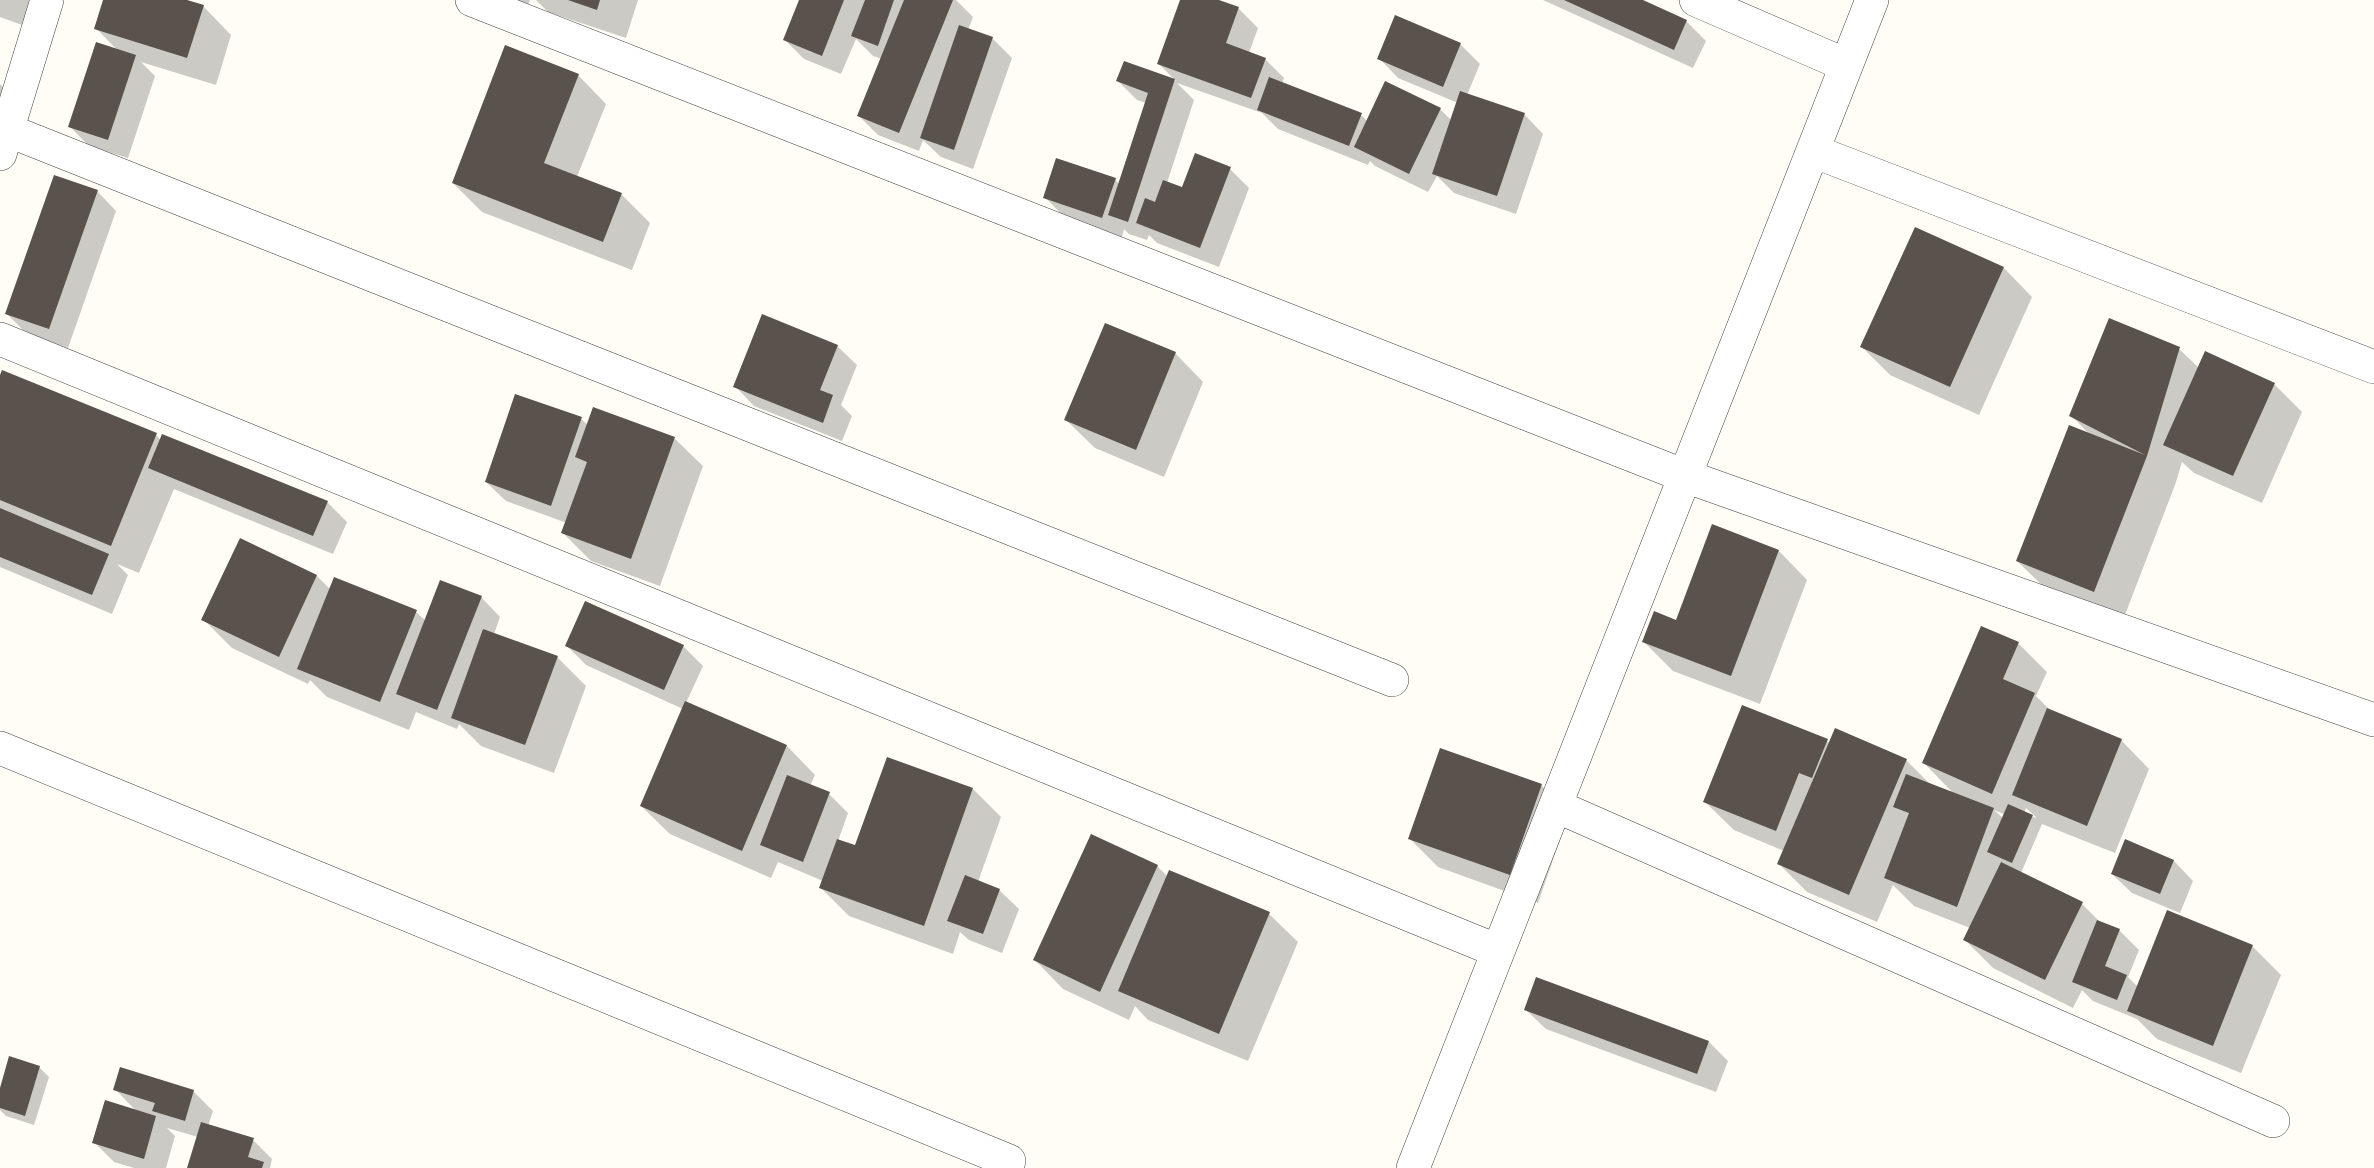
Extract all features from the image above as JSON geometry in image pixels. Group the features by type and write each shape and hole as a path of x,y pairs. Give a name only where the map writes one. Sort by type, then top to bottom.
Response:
{"street":[{"path":"46,0 4,142 1392,680"},
{"path":"472,0 1685,476 2374,720"},
{"path":"1696,0 1846,65"},
{"path":"1413,1168 1872,0"},
{"path":"1813,151 2374,367"},
{"path":"0,339 1498,951"},
{"path":"0,748 1009,1161"},
{"path":"1556,806 2272,1121"}],"building":[{"path":"103,0 187,0 204,5 187,58 94,29"},
{"path":"568,0 600,0 597,10"},
{"path":"799,0 844,0 822,56 783,40"},
{"path":"865,0 894,0 878,46 851,36"},
{"path":"904,0 953,0 899,133 857,116"},
{"path":"1180,0 1219,0 1239,7 1226,43 1266,58 1251,98 1157,64"},
{"path":"1564,0 1643,0 1687,20 1674,50"},
{"path":"1395,15 1461,43 1443,87 1377,59"},
{"path":"959,25 993,37 954,150 920,138"},
{"path":"96,42 136,55 108,140 68,127"},
{"path":"505,45 579,74 544,163 622,193 603,242 452,183"},
{"path":"1124,61 1175,79 1128,222 1108,215 1148,93 1116,81"},
{"path":"1269,77 1362,113 1349,146 1257,110"},
{"path":"1385,81 1441,108 1409,174 1354,147"},
{"path":"1460,91 1525,113 1497,196 1432,174"},
{"path":"1195,153 1231,167 1200,248 1136,223 1145,198 1155,202 1163,180 1182,187"},
{"path":"1056,158 1116,178 1102,218 1043,198"},
{"path":"54,175 98,190 49,329 5,314"},
{"path":"1915,227 2004,267 1950,387 1860,347"},
{"path":"762,314 838,345 820,390 833,395 823,423 733,387"},
{"path":"2109,318 2180,347 2147,456 2094,592 2016,561 2069,425 2145,455 2069,416"},
{"path":"1105,323 1176,352 1136,450 1064,420"},
{"path":"2205,351 2275,383 2233,476 2163,445"},
{"path":"2,370 157,433 111,546 0,500 0,375"},
{"path":"515,394 582,417 551,506 485,482"},
{"path":"593,407 675,437 631,559 561,533 587,462 575,457"},
{"path":"162,434 328,501 313,536 148,468"},
{"path":"0,508 109,554 92,595 0,557"},
{"path":"1712,524 1779,550 1731,676 1642,642 1654,611 1676,620"},
{"path":"240,538 317,575 279,657 201,620"},
{"path":"334,577 417,610 380,702 297,669"},
{"path":"440,580 482,596 437,710 396,694"},
{"path":"585,601 684,645 664,690 565,646"},
{"path":"1981,626 2019,642 2003,679 2035,693 1992,794 1922,763"},
{"path":"483,629 558,656 525,745 451,718"},
{"path":"685,701 787,745 742,851 640,806"},
{"path":"1742,705 1828,739 1812,778 1799,773 1776,831 1703,802"},
{"path":"2047,708 2122,739 2087,826 2012,795"},
{"path":"1835,728 1907,759 1849,895 1777,864"},
{"path":"1440,748 1542,784 1510,875 1408,839"},
{"path":"887,757 973,788 924,926 819,888 837,839 855,845"},
{"path":"1906,774 1994,808 1957,907 1884,878 1909,813 1893,807"},
{"path":"787,775 830,792 803,862 760,845"},
{"path":"2008,804 2033,815 2012,863 1987,852"},
{"path":"1091,834 1158,865 1100,992 1033,960"},
{"path":"2125,839 2174,860 2160,894 2111,874"},
{"path":"2001,862 2083,902 2045,980 1963,940"},
{"path":"1169,870 1270,912 1219,1034 1118,991"},
{"path":"965,875 1000,889 983,934 947,921"},
{"path":"2167,910 2253,945 2213,1046 2127,1011"},
{"path":"2097,920 2120,929 2105,966 2127,975 2117,1000 2072,982"},
{"path":"1536,977 1709,1041 1697,1074 1524,1010"},
{"path":"9,1056 40,1066 25,1116 0,1108 0,1088"},
{"path":"120,1067 194,1090 185,1121 152,1111 155,1103 113,1090"},
{"path":"105,1100 156,1116 144,1159 92,1143"},
{"path":"201,1122 254,1138 248,1157 264,1162 262,1168 187,1168"}]}
